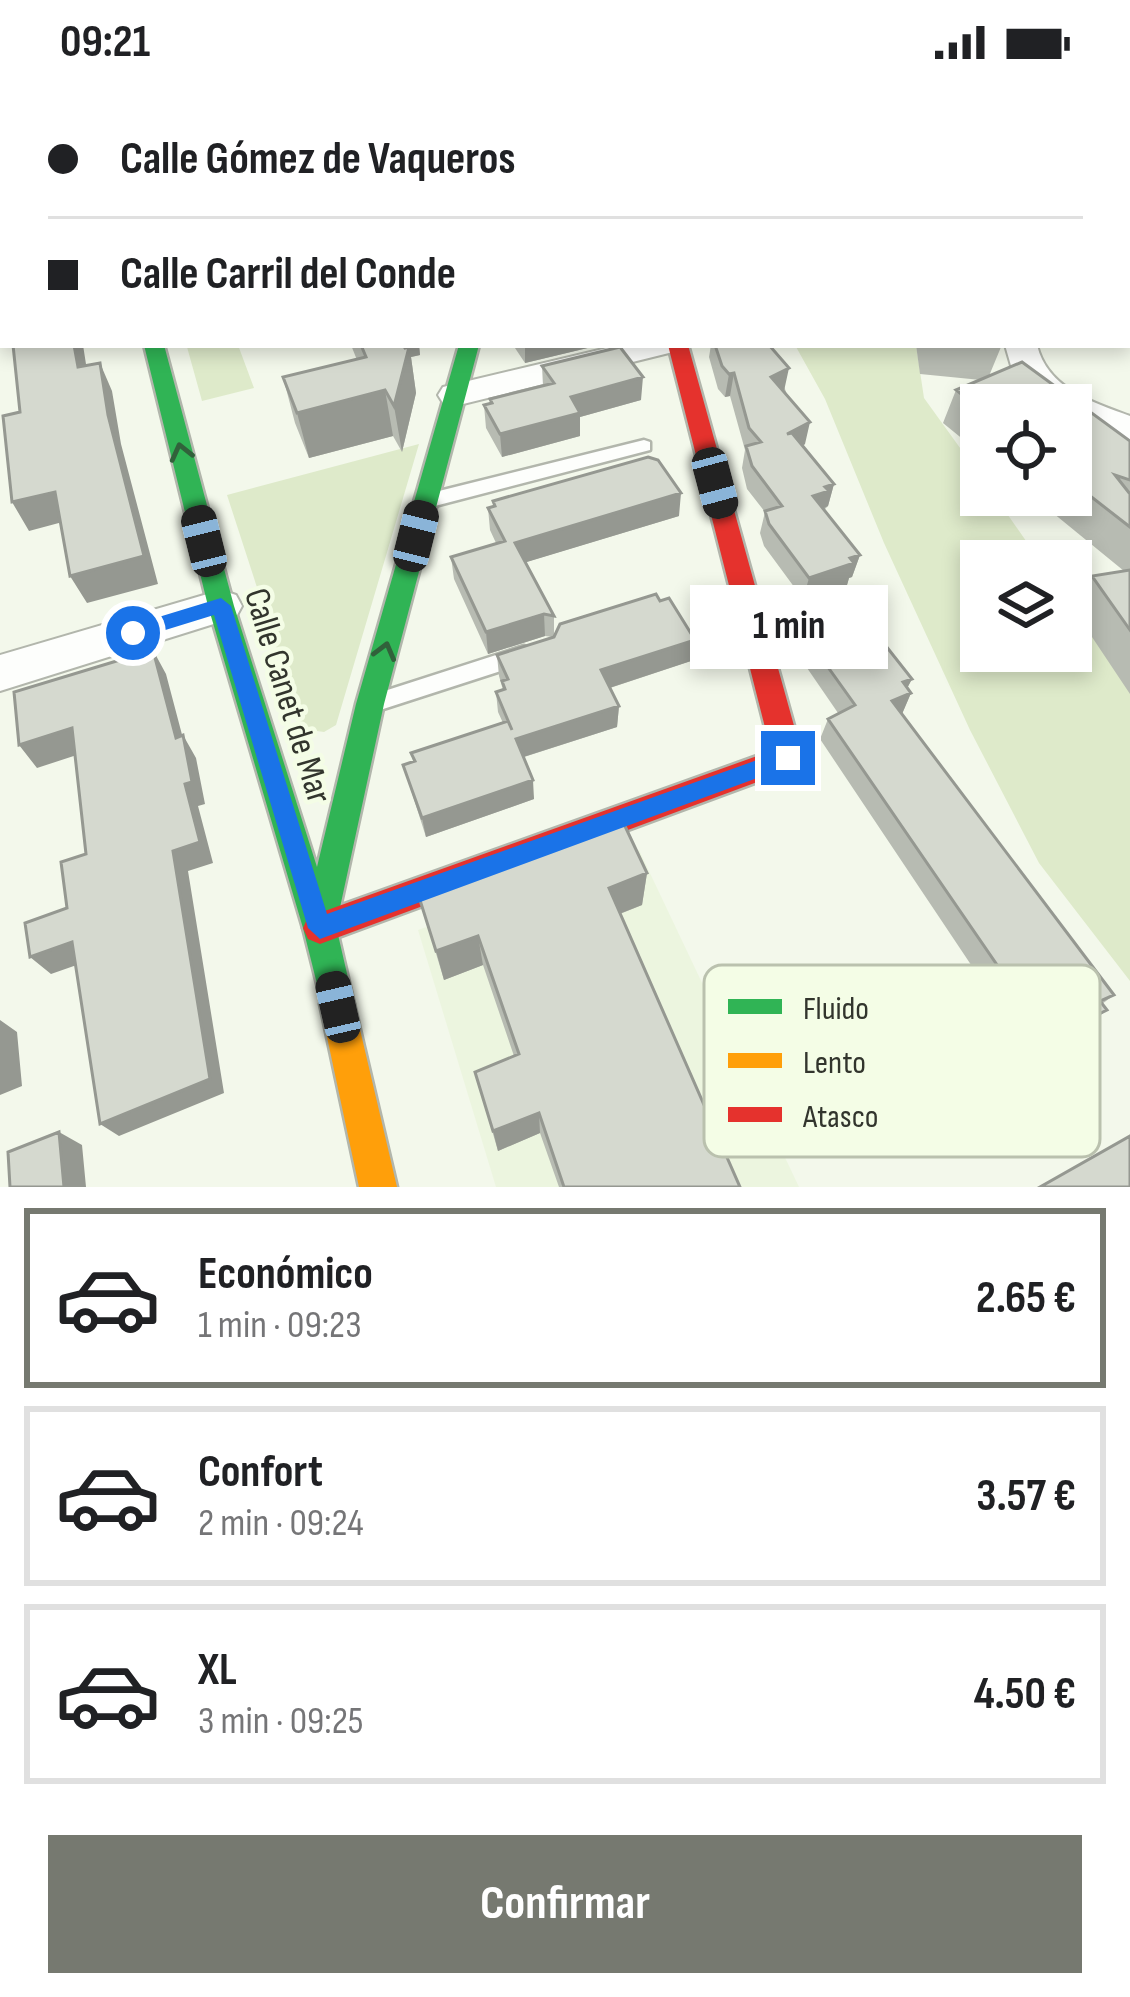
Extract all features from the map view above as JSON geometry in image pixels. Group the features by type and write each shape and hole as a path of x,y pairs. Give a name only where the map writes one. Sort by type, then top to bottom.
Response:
{"street":[{"name":"Calle Canet de Mar","path":"155,348 221,606 320,928 378,1187"},
{"path":"320,928 370,704 468,348"},
{"path":"455,395 650,348"},
{"path":"320,928 788,758 679,348"},
{"path":"1022,348 1026,369 1044,384"},
{"path":"1092,414 1130,429"},
{"path":"0,673 221,606"},
{"path":"278,791 292,804 309,807 331,802 350,790"}],"lane":[{"path":"424,502 644,446"},
{"path":"370,704 546,648"}],"shaded area":[{"path":"187,348 239,348 254,388 202,401"},
{"path":"797,348 916,348 924,398 960,448 960,516 1009,516 1025,540 960,540 960,672 1092,672 1092,636 1130,692 1130,981 1039,863 970,730 884,543 825,399"},
{"path":"419,444 336,725 324,732 303,729 227,495"},
{"path":"639,850 704,987 704,1157 785,1157 799,1187 496,1187 418,930"}],"building":[{"path":"13,348 75,348 78,367 100,363 108,415 144,556 70,576 55,492 12,502 3,416 20,412"},
{"path":"362,348 409,348 394,406 385,390 297,413 283,377 366,357"},
{"path":"621,348 643,377 571,397 580,413 500,434 484,405 492,403 490,399 554,383 542,366"},
{"path":"716,348 772,348 789,368 771,377 810,422 787,434 792,433 834,484 813,496 860,555 850,558 854,563 809,578 769,524 765,511 782,506 752,466 746,446 761,442 749,428 734,373 722,366"},
{"path":"1022,362 1052,384 970,384"},
{"path":"1092,413 1130,441 1130,480 1115,475 1130,494 1130,527 1092,497"},
{"path":"648,457 658,460 681,493 515,543 554,616 544,614 486,632 451,557 505,541 488,508 495,506 493,501"},
{"path":"1130,570 1130,630 1092,576"},
{"path":"656,594 660,601 669,598 695,640 601,670 619,706 516,739 533,780 422,818 403,765 415,761 411,753 508,721 512,730 496,692 505,689 502,681 508,679 497,655 554,637 560,624"},
{"path":"856,608 912,679 903,682 911,693 892,701 1091,965 997,965 828,719 855,705 800,628"},
{"path":"153,650 176,738 183,735 192,782 185,784 200,842 173,851 210,1079 100,1124 72,942 30,957 25,923 67,908 61,862 86,854 72,728 19,745 14,692"},
{"path":"624,824 647,873 609,888 704,1105 704,1157 727,1157 740,1187 564,1187 539,1113 493,1131 475,1072 519,1054 478,936 436,951 419,897"},
{"path":"1100,976 1114,995 1100,1001"},
{"path":"59,1132 64,1187 10,1187 8,1152"},
{"path":"1130,1136 1130,1187 1040,1187 1100,1157"}],"traffic: fast":[{"path":"155,348 221,606 320,928 337,1004"},
{"path":"321,922 370,704 468,348"}],"traffic: slow":[{"path":"337,1004 378,1187"}],"traffic: jam":[{"path":"320,928 788,758 679,348"}],"route":[{"path":"133,633 221,606 320,928 788,758"}]}
